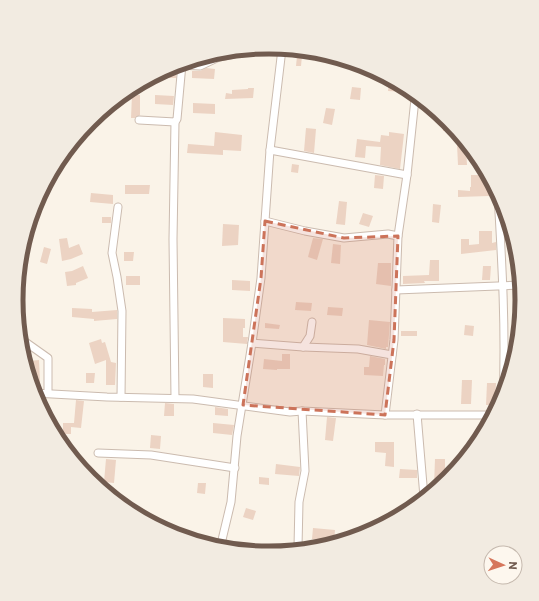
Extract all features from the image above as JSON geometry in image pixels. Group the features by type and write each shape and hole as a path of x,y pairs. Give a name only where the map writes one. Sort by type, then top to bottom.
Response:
{"street":[{"path":"221,542 232,502 237,436 243,405 261,278 270,150 281,55"},
{"path":"194,66 200,66 213,61"},
{"path":"175,398 173,239 175,122 177,119 182,70"},
{"path":"385,414 396,312 398,236 408,175 415,102"},
{"path":"139,120 175,122"},
{"path":"270,150 408,175"},
{"path":"118,207 112,253 122,311 121,397"},
{"path":"499,211 503,287 504,377"},
{"path":"265,221 305,231 344,238 388,234 398,236"},
{"path":"396,290 515,286"},
{"path":"303,347 310,336 312,322"},
{"path":"27,343 48,358 48,393"},
{"path":"252,343 358,349 392,355"},
{"path":"41,393 175,398 243,405 290,412 488,415"},
{"path":"298,545 299,502 305,471 302,411"},
{"path":"417,414 424,493"},
{"path":"98,453 151,455 234,468"}],"highlighted area":[{"path":"265,221 344,238 398,236 394,340 385,415 243,405 261,278"}],"building":[{"path":"297,56 302,56 301,66 296,66"},
{"path":"206,68 215,69 214,79 192,78 192,71 200,71"},
{"path":"176,73 176,78 162,78"},
{"path":"389,85 400,92 388,91"},
{"path":"352,87 361,88 360,100 350,99"},
{"path":"254,88 253,98 225,99 226,93 232,94 232,90"},
{"path":"140,95 140,115 135,118 131,118 132,97"},
{"path":"155,95 174,96 173,105 155,104"},
{"path":"193,103 215,104 215,114 193,113"},
{"path":"326,108 335,109 332,125 323,123"},
{"path":"443,125 449,131 443,131"},
{"path":"306,128 316,129 314,153 304,151"},
{"path":"215,132 242,135 241,151 223,150 223,155 187,153 188,144 214,146"},
{"path":"389,132 404,134 400,169 380,165 381,147 366,146 365,158 355,157 357,139 380,142 381,135 389,136"},
{"path":"457,144 460,144 466,152 467,165 458,165"},
{"path":"292,164 299,165 298,173 291,172"},
{"path":"375,175 384,176 383,189 374,188"},
{"path":"471,175 482,175 488,186 489,196 458,197 458,190 470,191"},
{"path":"125,185 150,185 149,194 125,194"},
{"path":"91,193 113,195 113,204 90,202"},
{"path":"339,201 347,202 345,225 336,224"},
{"path":"433,204 441,205 439,223 432,222"},
{"path":"363,213 373,216 369,227 359,224"},
{"path":"102,217 111,217 111,223 102,223"},
{"path":"223,224 239,225 238,245 222,246"},
{"path":"479,231 492,231 492,243 496,242 496,250 461,254 461,239 469,239 469,245 479,244"},
{"path":"67,238 69,248 79,244 83,254 62,261 59,239"},
{"path":"313,238 323,239 317,260 308,257"},
{"path":"333,244 341,245 340,264 331,263"},
{"path":"44,247 51,249 47,264 40,262"},
{"path":"124,252 134,252 133,261 124,261"},
{"path":"430,260 439,260 439,281 424,281 425,283 403,284 403,276 429,275"},
{"path":"378,263 391,263 391,286 376,284"},
{"path":"83,266 88,278 76,283 76,285 67,286 65,272 72,271"},
{"path":"483,266 491,266 490,280 482,280"},
{"path":"126,276 140,276 140,285 126,285"},
{"path":"232,280 250,281 250,291 232,290"},
{"path":"296,302 312,303 311,311 295,310"},
{"path":"328,307 343,308 342,316 327,315"},
{"path":"72,308 92,309 92,312 117,310 117,319 94,321 94,319 72,317"},
{"path":"223,318 245,319 243,337 248,337 247,344 223,342"},
{"path":"369,320 390,322 388,347 386,347 386,349 367,345"},
{"path":"265,323 280,325 279,329 265,328"},
{"path":"465,325 474,326 473,336 464,335"},
{"path":"401,331 417,331 417,336 401,336"},
{"path":"101,339 102,343 105,342 111,362 116,363 115,385 106,385 106,360 95,364 89,343"},
{"path":"282,354 290,354 290,369 263,369 264,359 282,361"},
{"path":"370,356 385,359 383,376 364,375 364,367 369,367"},
{"path":"39,360 40,382 37,382 30,361"},
{"path":"86,373 95,373 94,383 86,383"},
{"path":"203,374 213,374 213,388 203,387"},
{"path":"462,380 472,380 471,404 461,404"},
{"path":"487,383 496,383 495,399 493,405 486,405"},
{"path":"76,400 84,401 81,428 71,427 71,434 63,434 63,423 74,423"},
{"path":"165,403 174,404 174,416 164,416"},
{"path":"215,407 228,409 228,416 215,415"},
{"path":"327,417 336,418 333,441 325,440"},
{"path":"213,423 234,425 232,435 213,433"},
{"path":"151,435 161,436 160,449 150,448"},
{"path":"375,442 394,442 394,467 385,466 386,453 375,452"},
{"path":"106,459 116,460 114,483 104,482"},
{"path":"435,459 445,459 445,474 434,484"},
{"path":"276,464 300,467 299,476 275,474"},
{"path":"400,469 417,470 417,478 399,478"},
{"path":"259,477 269,478 269,485 259,484"},
{"path":"198,483 206,483 205,494 197,493"},
{"path":"246,508 256,511 253,520 243,517"},
{"path":"313,528 335,530 334,539 326,540 312,539"}]}
